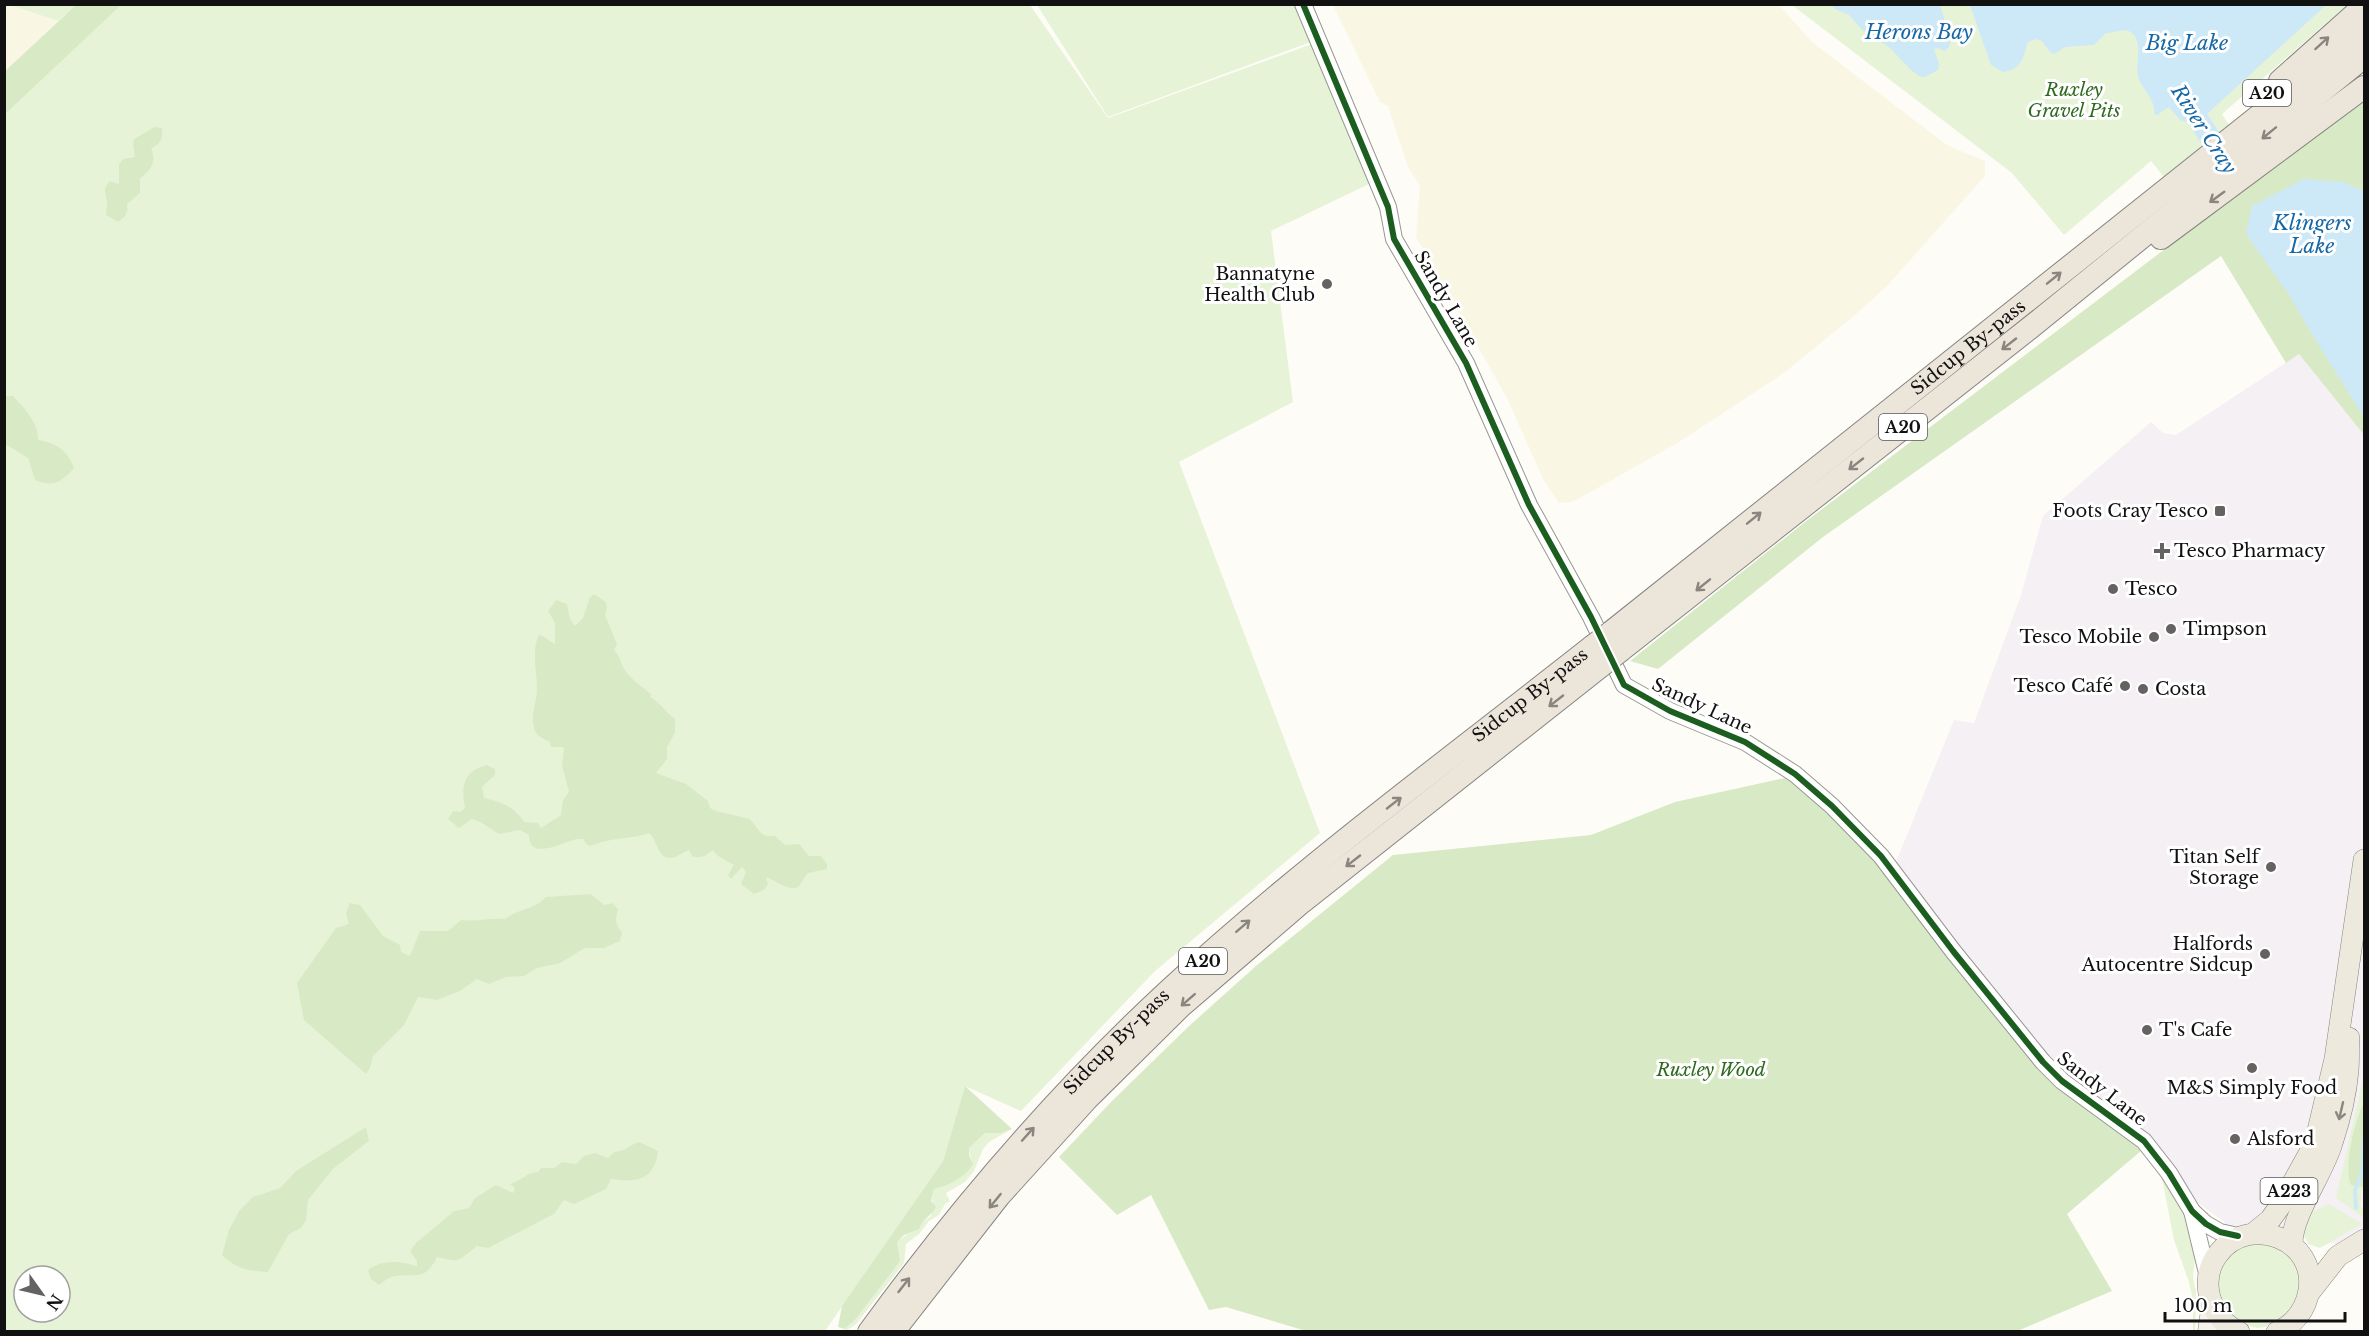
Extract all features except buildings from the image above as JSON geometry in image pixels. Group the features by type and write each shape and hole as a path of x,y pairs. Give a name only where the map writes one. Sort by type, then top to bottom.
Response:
{"highway":[{"name":"A20","path":"2184,200 2266,94 2364,6"},
{"name":"Sidcup By-pass","path":"868,1332 983,1183 1073,1084 1167,992 1290,886 2031,327 2184,200 2364,32"},
{"name":"Sidcup By-pass","path":"893,1332 999,1196 1087,1099 1180,1007 1302,902 1606,649 2184,200 2364,57"},
{"name":"A20","path":"2184,200 2364,87"}],"main road":[{"name":"A223","path":"2293,1246 2296,1220 2332,1146 2342,1111 2341,1059 2364,869"},
{"name":"A223","path":"2246,1234 2270,1220 2315,1143 2341,1059 2348,1008 2354,999 2364,929"},
{"path":"2208,1332 2212,1302 2208,1278 2215,1258 2222,1248 2246,1234 2278,1238 2315,1256 2338,1256"},
{"path":"2277,1332 2297,1318 2307,1299 2338,1256 2364,1240"},
{"path":"2293,1246 2304,1260 2309,1274 2302,1332"},
{"path":"2212,1302 2220,1318 2239,1332"}],"street":[{"name":"Sandy Lane","path":"1303,4 1388,207 1394,239 1466,363 1529,505 1591,618 1624,685 1670,711 1745,742 1795,774 1832,806 1881,856 2025,1042 2062,1081 2144,1141 2169,1173 2192,1211 2208,1278"},
{"name":"Sandy Lane","path":"2192,1211 2217,1231 2246,1234"}],"shaded area":[{"path":"8,5 58,21 5,71 5,9"},
{"path":"1333,5 1779,5 1812,42 1947,145 1985,161 1985,176 1887,286 1784,373 1679,442 1572,502 1559,503 1543,479 1507,398 1416,237 1420,186 1408,167 1388,106 1380,102"},
{"path":"2299,354 2364,435 2364,1232 2341,1245 2227,1224 2197,1202 2153,1142 2062,1080 1954,950 1896,862 1954,720 1974,723 2021,595 2043,516 2151,422 2163,433 2176,435"}],"green space":[{"path":"5,4 1030,5 1108,118 1315,43 1371,183 1271,231 1293,402 1179,462 1320,833 1155,971 1021,1111 965,1086 943,1161 825,1331 5,1331 5,72 74,7 58,21 9,5 5,9"},
{"path":"76,5 121,5 5,114 5,71"},
{"path":"1037,5 1301,5 1316,40 1108,117"},
{"name":"Ruxley Gravel Pits","path":"1792,5 2347,5 2222,114 2263,179 2364,425 2151,161 2064,235 2012,173"},
{"path":"2364,98 2364,435 2299,354 2286,363 2221,256 1823,537 1658,669 1630,661 1805,522"},
{"path":"155,127 162,128 162,135 159,143 151,149 152,165 140,178 140,193 127,204 126,214 118,222 106,215 106,187 110,181 119,184 119,164 123,159 135,157 134,139"},
{"path":"4,396 13,396 26,411 36,428 38,440 56,445 68,456 74,468 61,480 47,483 35,480 28,458 5,444"},
{"path":"594,594 606,602 605,615 617,644 614,650 623,667 651,694 650,697 675,719 675,733 667,747 667,759 656,773 686,784 708,801 710,808 750,819 766,836 775,836 785,845 799,844 809,856 821,856 827,864 827,869 808,873 796,888 787,887 766,877 768,884 764,890 754,894 741,884 746,872 742,867 731,879 728,875 734,865 718,856 713,850 700,857 692,856 689,850 673,858 666,857 662,855 649,833 590,846 583,839 577,839 540,849 534,847 530,843 529,835 520,830 499,834 483,823 472,819 459,828 448,819 453,811 460,812 465,808 463,793 468,775 487,765 495,769 495,775 482,787 484,798 507,806 524,822 538,823 541,828 561,815 563,800 569,792 562,766 564,747 551,747 550,742 536,733 533,725 537,694 535,647 539,635 555,644 555,623 548,611 556,600 567,604 570,619 575,626 583,618 590,597"},
{"name":"Ruxley Wood","path":"1794,776 1880,858 2024,1042 2111,1118 2142,1150 2067,1214 2112,1291 2015,1332 1306,1331 1226,1307 1209,1310 1151,1195 1117,1215 1059,1157 1112,1101 1188,1027 1256,966 1393,855 1591,835 1675,802"},
{"path":"591,894 604,905 612,903 618,909 616,922 622,932 620,941 604,948 585,948 560,963 537,968 524,976 506,977 489,984 477,979 460,991 437,1000 418,997 404,1025 373,1056 366,1074 304,1020 297,983 336,928 349,924 346,913 350,903 360,905 383,936 400,945 401,952 410,956 420,931 448,931 461,920 505,919 516,912 536,905 546,897"},
{"path":"2363,1079 2364,1176 2360,1206 2364,1209 2364,1218 2336,1198"},
{"path":"965,1086 1012,1129 1001,1133 985,1133 969,1148 973,1164 970,1169 956,1180 934,1189 931,1201 936,1207 934,1210 919,1229 904,1235 897,1242 900,1261 855,1320 844,1329 838,1327 842,1306 943,1161"},
{"path":"2364,1102 2363,1187 2351,1185 2348,1167 2354,1131"},
{"path":"366,1127 369,1141 334,1168 308,1200 306,1220 301,1228 289,1234 268,1272 243,1268 222,1255 229,1230 239,1211 253,1197 280,1188 296,1171"},
{"path":"1012,1129 989,1142 983,1149 974,1171 965,1182 946,1193 950,1201 945,1204 939,1215 929,1221 919,1234 906,1244 904,1263 856,1324 846,1331 844,1329 855,1320 899,1261 897,1242 931,1216 933,1188 944,1185 968,1171 972,1162 969,1148 985,1133 1001,1133"},
{"path":"639,1142 658,1151 653,1168 643,1177 636,1180 611,1179 606,1189 574,1204 564,1200 554,1214 488,1248 477,1246 462,1258 455,1260 437,1257 428,1271 423,1274 392,1277 379,1285 371,1279 368,1270 380,1264 398,1262 417,1266 417,1261 410,1251 416,1243 454,1211 469,1208 475,1198 496,1185 513,1193 515,1188 510,1184 531,1173 538,1172 541,1168 554,1168 562,1162 576,1164 584,1156 595,1153 608,1158 614,1152"},
{"path":"2162,1178 2182,1207 2196,1248 2193,1277 2196,1292 2195,1331 2193,1331 2193,1301 2189,1282 2174,1240"},
{"path":"2329,1204 2362,1224 2320,1248 2308,1244 2302,1228 2308,1214"},
{"path":"2270,1243 2295,1260 2301,1282 2295,1308 2271,1326 2258,1328 2240,1324 2218,1301 2217,1272 2232,1250 2238,1246"}],"water":[{"name":"Herons Bay","path":"1830,5 1940,5 1952,36 1949,47 1945,51 1934,49 1939,64 1938,70 1921,77 1890,48 1866,34 1849,15"},
{"name":"Big Lake","path":"1970,5 2326,5 2207,114 2202,129 2199,125 2180,120 2169,107 2157,115 2154,114 2151,99 2138,76 2138,43 2133,34 2127,30 2106,33 2094,45 2065,47 2054,54 2042,41 2035,39 2027,43 2020,63 2014,69 2003,72 1991,65"},
{"name":"Klingers Lake","path":"2304,179 2343,182 2364,191 2364,417 2288,293 2246,234 2252,206"}],"waterway":[{"name":"River Cray","path":"2188,103 2226,163"},
{"path":"2356,1208 2355,1190 2362,1174 2364,1140"}],"cycle path":[{"path":"1303,4 1388,207 1394,239 1466,363 1529,505 1591,617 1624,685 1670,711 1745,742 1795,774 1832,806 1881,856 1953,951 2043,1062 2062,1081 2144,1141 2169,1173 2192,1211 2206,1224 2220,1232 2238,1236"}],"place":[{"name":"Bannatyne Health Club","path":"1327,284"},
{"name":"Foots Cray Tesco","path":"2220,511"},
{"name":"Tesco Pharmacy","path":"2162,551"},
{"name":"Tesco","path":"2113,589"},
{"name":"Timpson","path":"2171,629"},
{"name":"Tesco Mobile","path":"2154,637"},
{"name":"Tesco Café","path":"2125,686"},
{"name":"Costa","path":"2143,689"},
{"name":"Titan Self Storage","path":"2271,867"},
{"name":"Halfords Autocentre Sidcup","path":"2265,954"},
{"name":"T's Cafe","path":"2147,1030"},
{"name":"M&S Simply Food","path":"2252,1068"},
{"name":"Alsford","path":"2235,1139"}]}
